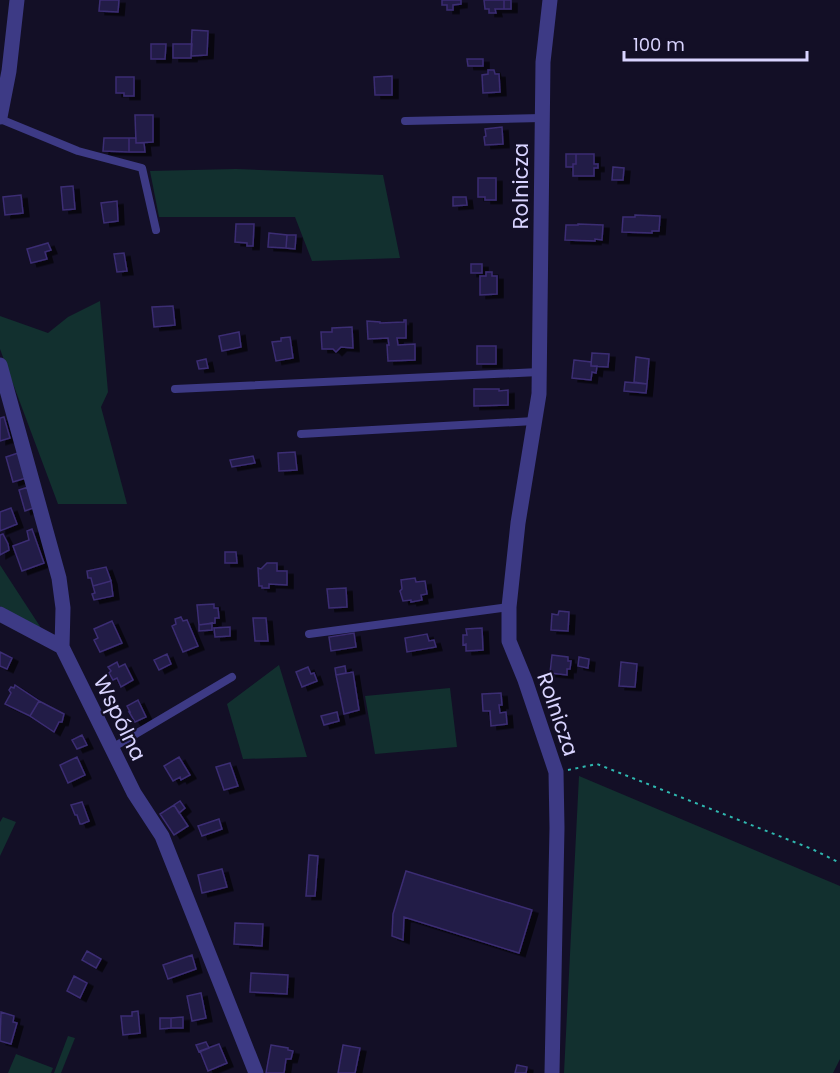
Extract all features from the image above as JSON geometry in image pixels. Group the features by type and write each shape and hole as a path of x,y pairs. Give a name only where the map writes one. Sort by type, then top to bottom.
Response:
{"street":[{"path":"0,118 9,71 17,0"},
{"name":"Rolnicza","path":"550,0 543,62 538,394 518,523 508,641 525,680 556,772 552,1073"},
{"name":"Wspólna","path":"0,365 59,578 63,608 62,647 134,793 162,836 256,1073"},
{"path":"0,614 62,647"}],"lane":[{"path":"0,118 78,151 142,168 156,230"},
{"path":"405,121 542,118"},
{"path":"175,389 539,372"},
{"path":"301,434 534,421"},
{"path":"309,634 509,608"},
{"path":"112,748 232,677"}],"path":[{"path":"556,772 597,764 812,849 840,863"}],"green space":[{"path":"236,169 383,175 400,258 312,261 295,217 159,217 150,171"},
{"path":"100,301 108,392 101,407 127,504 58,504 0,349 0,316 48,333 68,317"},
{"path":"0,565 43,631 0,606"},
{"path":"279,665 307,757 243,759 227,704"},
{"path":"450,688 457,747 375,754 365,696"},
{"path":"579,776 840,886 840,1059 833,1073 564,1073"},
{"path":"3,817 16,822 0,856 0,822"},
{"path":"68,1036 75,1038 61,1073 54,1073"},
{"path":"16,1054 53,1068 51,1073 8,1073"}],"building":[{"path":"100,0 119,0 118,12 99,11"},
{"path":"442,0 461,0 461,4 453,5 453,10 447,10 447,5 442,5"},
{"path":"484,0 504,0 504,9 495,9 496,13 489,13 489,9 485,9"},
{"path":"504,0 511,0 511,9 504,9"},
{"path":"192,30 208,31 207,55 191,56"},
{"path":"151,44 166,44 165,59 151,59"},
{"path":"173,44 192,44 191,58 173,58"},
{"path":"467,59 483,59 483,66 468,66"},
{"path":"488,70 494,70 495,74 499,74 500,92 483,93 482,75 488,74"},
{"path":"392,76 392,95 375,95 374,77"},
{"path":"116,77 134,77 134,96 116,93"},
{"path":"135,115 153,115 153,142 136,143"},
{"path":"502,127 503,144 485,145 485,129"},
{"path":"104,138 129,138 129,152 103,151"},
{"path":"129,138 136,138 136,143 144,143 145,152 129,152"},
{"path":"566,154 576,154 576,164 573,164 573,167 566,167"},
{"path":"576,154 594,154 594,164 598,164 598,168 594,168 594,176 573,176"},
{"path":"613,167 624,168 623,180 612,180"},
{"path":"478,178 496,178 496,200 485,200 485,197 478,197"},
{"path":"73,186 75,209 63,210 61,187"},
{"path":"21,195 23,213 5,215 3,197"},
{"path":"453,197 466,197 467,205 453,206"},
{"path":"117,201 118,221 104,223 101,203"},
{"path":"635,215 660,216 659,231 652,231 652,233 622,232 623,217 635,217"},
{"path":"236,224 254,224 253,246 235,242"},
{"path":"566,225 603,225 602,240 565,240"},
{"path":"269,233 287,235 286,248 268,247"},
{"path":"287,235 296,235 295,249 286,248"},
{"path":"48,243 51,250 45,252 47,259 31,263 27,249"},
{"path":"124,253 127,271 117,272 114,254"},
{"path":"471,264 482,264 482,273 471,273"},
{"path":"486,272 492,272 492,276 497,276 497,294 480,295 480,276 486,276"},
{"path":"173,306 175,325 154,327 152,307"},
{"path":"406,320 406,338 397,338 398,345 415,344 415,360 388,361 388,338 368,339 367,321 380,323 404,322"},
{"path":"352,327 353,348 341,347 336,352 333,349 322,349 321,332 332,332 332,328"},
{"path":"239,332 241,347 222,351 219,336"},
{"path":"290,337 293,358 276,361 272,342"},
{"path":"477,346 496,346 496,364 477,364"},
{"path":"592,353 609,354 608,367 591,366"},
{"path":"636,357 649,359 647,384 634,382"},
{"path":"206,359 208,368 199,369 197,361"},
{"path":"574,360 591,362 591,366 597,366 596,373 592,372 591,380 572,378"},
{"path":"625,382 647,384 646,393 624,391"},
{"path":"474,389 508,390 508,405 474,406"},
{"path":"4,417 10,438 0,441 0,418"},
{"path":"295,452 297,470 279,471 278,453"},
{"path":"18,453 26,478 13,482 6,457"},
{"path":"253,456 255,463 232,467 230,460"},
{"path":"28,487 33,508 25,511 19,490"},
{"path":"11,508 17,524 0,531 0,512"},
{"path":"32,529 44,563 22,571 13,546 29,540 27,531"},
{"path":"3,534 9,550 0,555 0,535"},
{"path":"225,552 236,552 237,563 225,563"},
{"path":"267,563 277,563 277,571 287,571 287,585 269,584 269,588 259,586 258,568 261,569"},
{"path":"106,567 111,581 93,586 87,571"},
{"path":"415,578 416,582 425,581 427,594 421,595 422,600 403,601 400,591 402,589 401,580"},
{"path":"111,581 113,596 94,600 93,586"},
{"path":"346,588 347,607 329,608 327,589"},
{"path":"214,604 214,608 218,608 219,618 215,618 215,623 199,625 197,605"},
{"path":"559,611 569,612 568,631 551,630 552,614 558,615"},
{"path":"181,617 183,621 187,620 198,646 183,652 172,626 176,624 175,619"},
{"path":"253,618 266,618 268,641 255,641"},
{"path":"112,621 122,643 100,652 94,640 98,638 94,629"},
{"path":"212,623 212,630 199,631 199,625"},
{"path":"230,627 230,636 215,637 214,628"},
{"path":"482,628 483,650 466,651 466,644 463,645 463,635 467,635 466,629"},
{"path":"354,633 356,647 331,651 329,637"},
{"path":"427,634 429,641 434,640 436,647 407,652 405,638"},
{"path":"0,652 12,658 7,669 0,666"},
{"path":"167,654 171,664 159,670 154,660"},
{"path":"552,655 568,657 568,661 571,661 567,675 550,673"},
{"path":"579,657 589,659 588,668 578,666"},
{"path":"117,662 119,667 125,664 133,680 121,687 117,678 113,680 108,667"},
{"path":"621,662 637,664 635,687 619,686"},
{"path":"345,666 346,673 336,675 335,668"},
{"path":"308,667 311,674 314,673 317,681 302,687 296,672"},
{"path":"353,672 359,710 344,714 336,675"},
{"path":"15,685 39,701 30,716 5,704 11,693 9,690"},
{"path":"501,693 500,713 506,712 507,724 491,726 490,711 483,711 482,694"},
{"path":"138,700 146,717 135,722 127,706"},
{"path":"39,701 64,714 62,722 59,722 54,732 30,716"},
{"path":"337,712 339,721 324,725 321,716"},
{"path":"82,735 87,745 77,749 72,740"},
{"path":"77,757 85,775 68,783 60,765"},
{"path":"179,757 190,775 173,781 164,766"},
{"path":"230,763 238,786 224,790 216,767"},
{"path":"180,801 185,808 179,813 174,805"},
{"path":"82,802 89,821 80,824 71,805"},
{"path":"174,805 188,826 174,835 160,814"},
{"path":"219,819 222,829 202,836 198,826"},
{"path":"309,855 318,856 315,896 306,896"},
{"path":"222,869 227,887 202,893 198,875"},
{"path":"406,871 532,910 519,953 404,917 403,940 392,936 393,914"},
{"path":"235,923 263,924 262,946 234,944"},
{"path":"87,951 101,959 96,968 82,960"},
{"path":"192,955 196,969 168,979 163,965"},
{"path":"251,973 288,975 287,994 250,992"},
{"path":"74,976 87,983 80,998 67,991"},
{"path":"201,993 206,1018 192,1021 187,996"},
{"path":"138,1011 140,1033 123,1035 121,1016 132,1016 132,1012"},
{"path":"1,1012 14,1016 13,1022 17,1023 11,1044 0,1041"},
{"path":"183,1017 183,1028 171,1028 171,1018"},
{"path":"160,1018 171,1018 171,1028 160,1029"},
{"path":"206,1042 209,1048 199,1052 196,1045"},
{"path":"219,1044 227,1063 208,1071 200,1051"},
{"path":"271,1045 293,1051 291,1059 286,1059 284,1073 266,1073"},
{"path":"343,1045 360,1048 355,1073 338,1073"},
{"path":"517,1065 527,1067 526,1073 515,1073"}]}
